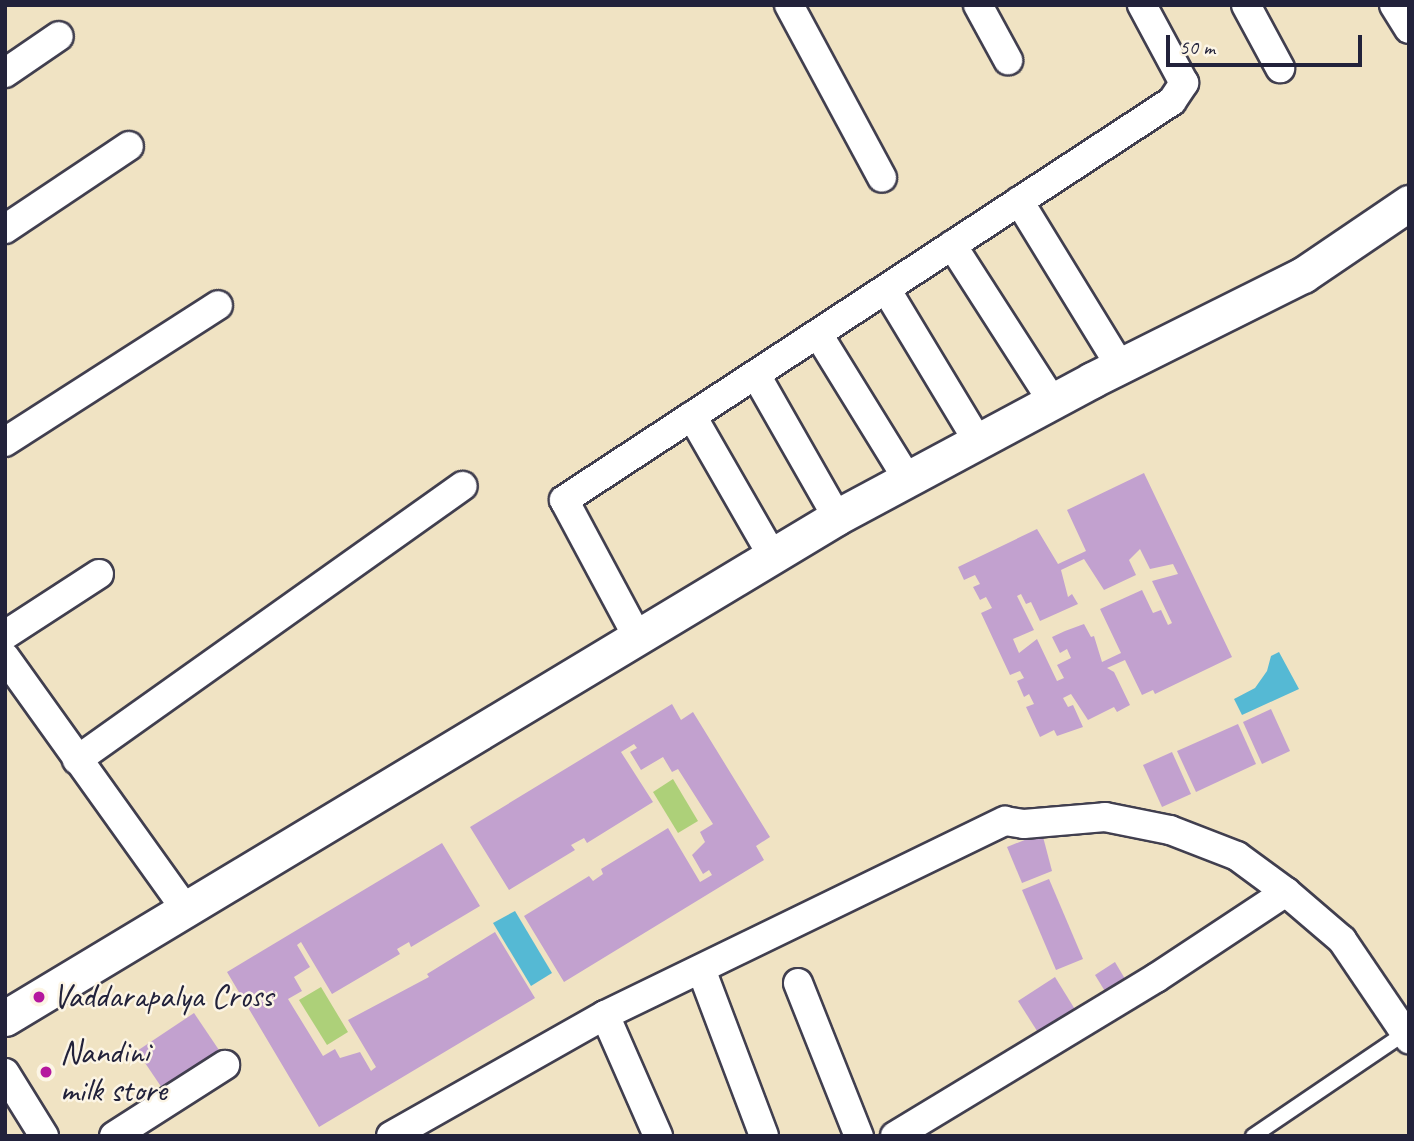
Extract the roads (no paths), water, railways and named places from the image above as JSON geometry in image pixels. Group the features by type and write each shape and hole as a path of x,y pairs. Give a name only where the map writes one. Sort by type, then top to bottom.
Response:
{"street":[{"path":"789,5 882,178"},
{"path":"978,5 1008,60"},
{"path":"638,636 564,500 1182,91 1181,75 1142,5"},
{"path":"1246,5 1280,68"},
{"path":"1394,5 1409,29"},
{"path":"5,73 59,36"},
{"path":"5,229 129,146"},
{"path":"1019,201 1120,366"},
{"path":"5,1018 837,517 1052,401 1303,275 1409,203"},
{"path":"952,245 1052,401"},
{"path":"886,289 978,440"},
{"path":"5,442 218,305"},
{"path":"818,334 907,478"},
{"path":"756,375 837,517"},
{"path":"692,416 772,555"},
{"path":"77,760 463,486"},
{"path":"5,635 99,574"},
{"path":"5,657 186,910"},
{"path":"391,1136 605,1015 1005,821 1024,824 1105,817 1170,830 1237,856 1286,892 1342,940 1407,1036"},
{"path":"895,1136 1156,978 1286,892"},
{"path":"701,969 764,1136"},
{"path":"798,983 859,1136"},
{"path":"605,1015 652,1133"},
{"path":"114,1136 225,1065"},
{"path":"5,1073 44,1136"}],"lane":[{"path":"1254,1136 1407,1036"}],"water":[{"path":"1279,652 1299,689 1242,715 1234,699 1255,688 1267,671 1271,656"},
{"path":"515,911 552,973 531,986 493,923"}],"place":[{"name":"Vaddarapalya Cross","path":"39,997"},
{"name":"Nandini milk store","path":"46,1072"}]}
